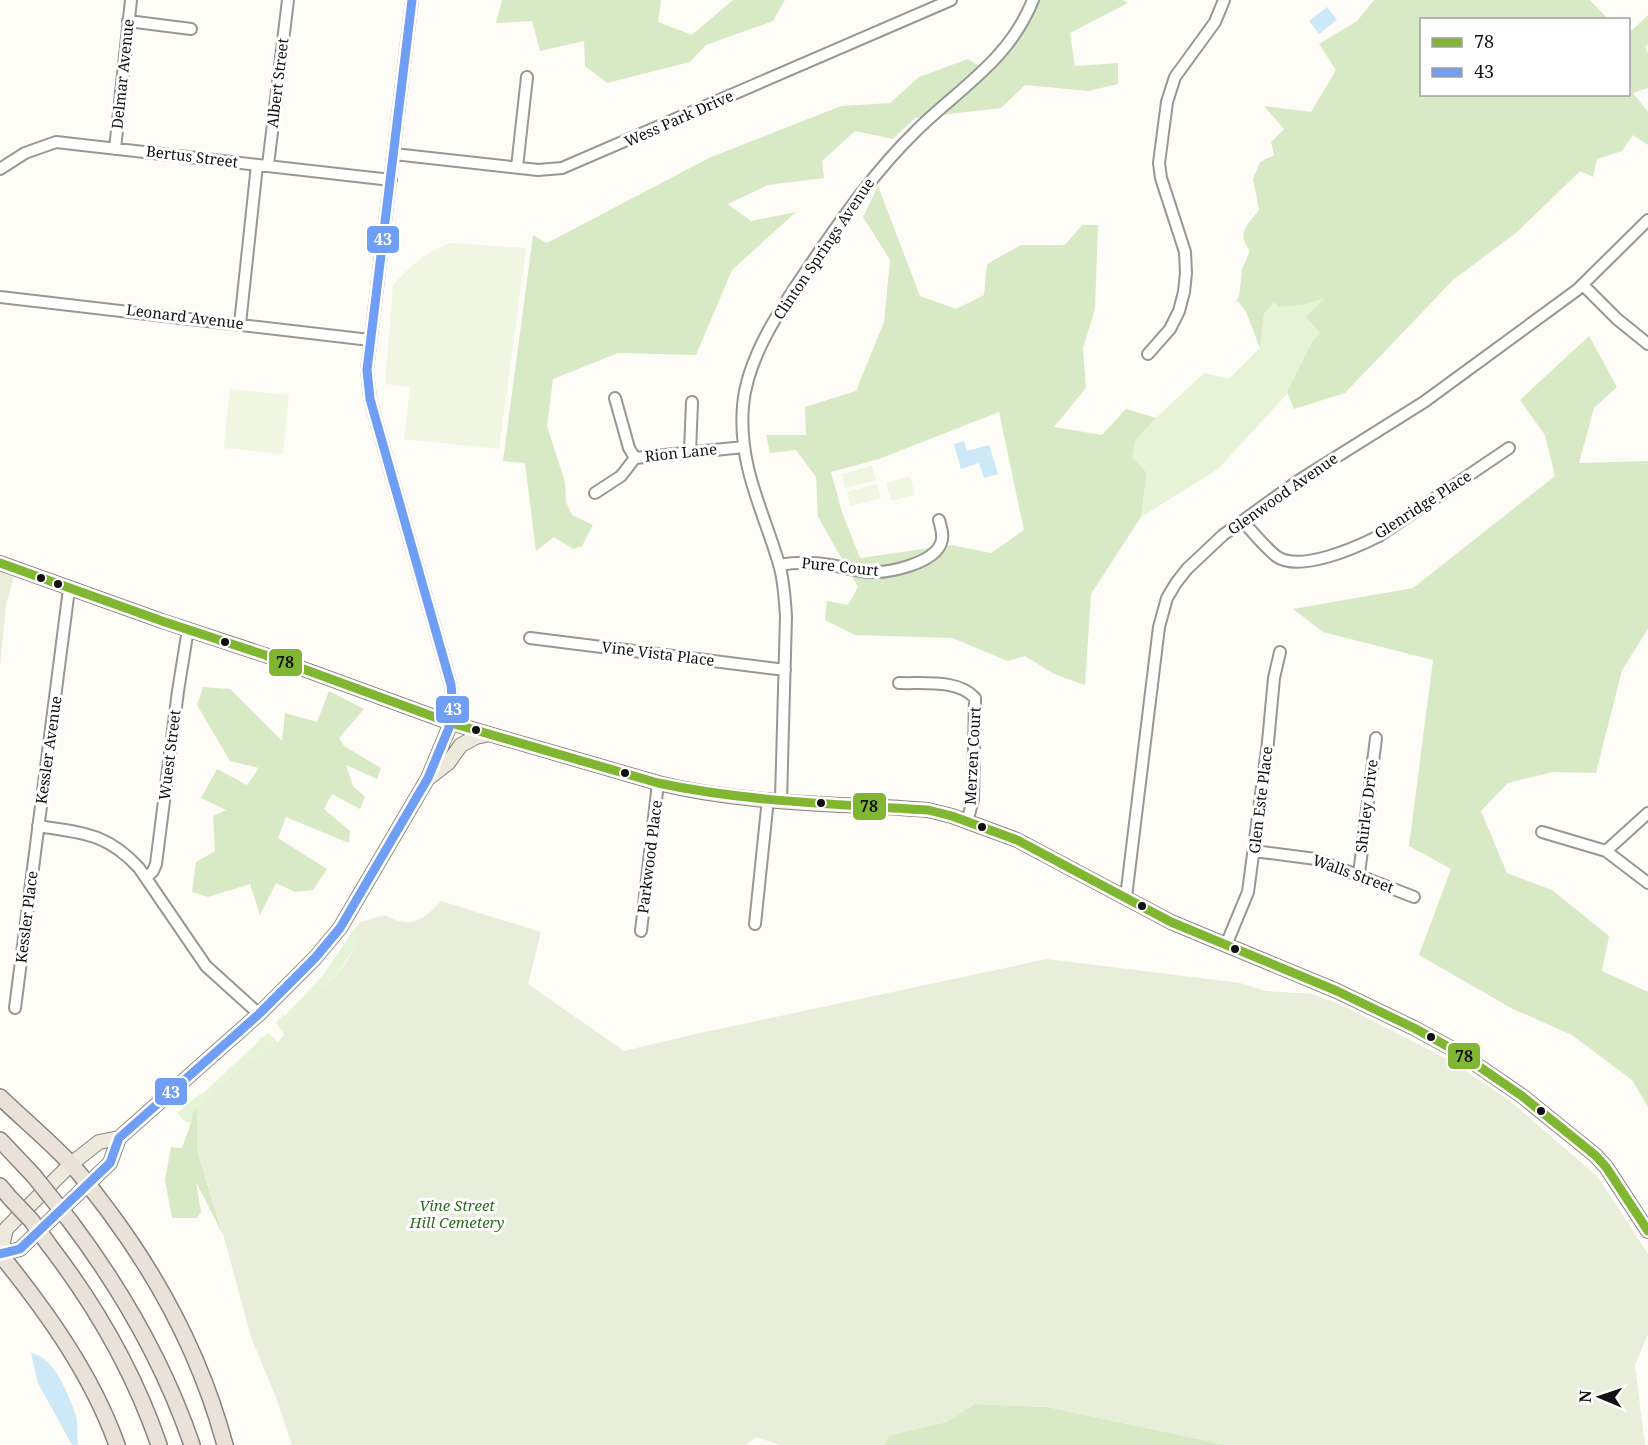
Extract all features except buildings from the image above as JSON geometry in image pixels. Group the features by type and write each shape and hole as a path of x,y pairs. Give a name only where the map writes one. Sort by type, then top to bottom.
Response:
{"highway":[{"path":"0,1097 71,1164 134,1245 181,1327 204,1379 225,1445"},
{"path":"0,1140 34,1176 118,1287 152,1349 192,1445"},
{"path":"0,1186 31,1220 73,1276 117,1347 140,1394 159,1445"},
{"path":"0,1254 46,1312 96,1399 117,1445"}],"main road":[{"path":"0,563 69,589 265,655 451,723 658,783 685,789 775,800 928,810 946,814 1017,840 1171,922 1337,991 1413,1028 1475,1062 1522,1096 1595,1155 1606,1167 1648,1231"},
{"path":"120,1138 99,1142 71,1164 6,1229 0,1254 20,1249 110,1163 120,1138 259,1014 315,958 340,928 428,778 451,723"},
{"path":"428,778 448,763 461,745 476,737 489,734"}],"street":[{"name":"Delmar Avenue","path":"115,148 131,0"},
{"name":"Albert Street","path":"240,324 288,0"},
{"path":"412,0 367,370 370,399 444,655 452,693 451,723"},
{"name":"Wess Park Drive","path":"394,154 550,170 574,165 951,0"},
{"name":"Clinton Springs Avenue","path":"755,924 775,800 785,670 786,618 779,565 755,497 744,447 743,405 749,377 756,358 788,298 874,176 918,129 985,70 1004,49 1017,33 1033,0"},
{"path":"1148,354 1170,329 1179,311 1186,273 1185,252 1161,178 1159,163 1167,102 1175,77 1215,22 1224,0"},
{"path":"128,21 191,29"},
{"path":"517,167 527,77"},
{"name":"Bertus Street","path":"0,169 26,153 56,142 391,180"},
{"name":"Glenwood Avenue","path":"1126,897 1159,627 1167,598 1187,569 1223,535 1298,481 1424,402 1583,285 1648,220"},
{"path":"1583,285 1617,319 1648,344"},
{"name":"Leonard Avenue","path":"0,297 370,340"},
{"path":"615,398 629,448 635,458"},
{"path":"690,452 692,402"},
{"name":"Rion Lane","path":"595,494 621,476 635,458 744,447"},
{"name":"Glenridge Place","path":"1243,521 1276,556 1295,563 1309,562 1379,536 1509,448"},
{"name":"Pure Court","path":"779,565 811,563 873,573 897,569 921,560 934,552 941,543 942,532 939,520"},
{"name":"Kessler Avenue","path":"69,589 58,689 38,826 90,834 101,838 128,856 146,878 206,966 259,1014"},
{"name":"Wuest Street","path":"146,878 156,864 188,629"},
{"name":"Vine Vista Place","path":"530,638 785,670"},
{"name":"Glen Este Place","path":"1226,945 1248,892 1274,678 1280,652"},
{"name":"Merzen Court","path":"900,683 958,686 975,698 973,800 967,822"},
{"name":"Shirley Drive","path":"1359,874 1376,738"},
{"name":"Parkwood Place","path":"641,931 658,783"},
{"path":"1606,851 1648,813"},
{"name":"Kessler Place","path":"15,1008 38,826"},
{"path":"1542,832 1606,851 1648,883"},
{"name":"Walls Street","path":"1254,851 1316,859 1414,897"}],"green space":[{"path":"502,0 661,0 658,22 692,35 733,0 785,0 773,21 706,45 690,62 607,83 585,66 584,41 540,51 532,21 496,23"},
{"path":"1033,0 1122,0 1128,3 1070,33 1075,66 1118,63 1118,84 1088,91 1025,85 1001,108 915,118 893,139 855,131 822,161 824,178 768,185 728,204 751,221 796,212 732,270 696,355 618,353 553,379 547,426 565,482 566,502 572,515 593,525 582,546 573,549 554,537 536,551 525,463 503,461 533,235 547,243 709,158 841,106 890,103 919,77 968,59 985,70"},
{"path":"1374,0 1590,0 1607,18 1420,18 1420,96 1630,96 1630,32 1648,15 1648,44 1645,47 1648,54 1648,88 1633,93 1648,112 1648,145 1633,135 1622,151 1597,159 1593,177 1580,171 1516,233 1453,280 1345,393 1294,409 1287,392 1312,342 1320,333 1306,317 1325,298 1306,304 1279,307 1274,302 1264,314 1260,348 1246,312 1238,301 1235,302 1239,297 1242,269 1250,251 1244,239 1245,229 1259,210 1253,179 1260,162 1274,155 1271,142 1284,129 1264,106 1311,112 1336,70 1319,44 1357,21"},
{"path":"878,186 920,296 956,309 984,295 987,264 1021,245 1065,245 1082,225 1098,225 1095,309 1083,348 1086,388 1054,427 1102,435 1126,409 1156,418 1135,441 1132,457 1147,473 1141,517 1091,594 1085,685 1054,674 1025,656 1008,661 952,638 855,635 825,620 827,601 848,605 858,587 818,517 816,477 796,450 770,453 766,435 806,435 805,407 856,391 884,322 890,260 863,217","holes":["999,412 1024,530 991,553 951,545 860,558 842,512 831,472 879,459"]},
{"path":"451,243 526,248 499,449 404,439 410,387 385,384 393,285 419,260"},
{"path":"1326,297 1320,333 1312,342 1288,393 1218,469 1141,517 1147,473 1131,457 1135,441 1204,373 1229,379 1260,348 1264,314 1274,302"},
{"path":"1589,336 1617,387 1594,408 1579,463 1648,461 1648,629 1622,670 1596,773 1553,772 1508,783 1481,811 1507,873 1552,890 1609,936 1602,971 1648,992 1648,1107 1632,1080 1572,1035 1511,1008 1419,955 1451,869 1409,846 1433,660 1323,632 1293,609 1413,588 1555,476 1545,435 1520,400"},
{"path":"230,389 289,395 283,454 224,448"},
{"path":"872,466 876,480 845,488 842,474"},
{"path":"910,476 915,495 891,501 886,483"},
{"path":"877,484 881,498 850,506 847,492"},
{"path":"0,563 16,569 6,605 0,667"},
{"path":"203,687 230,689 282,741 285,713 317,722 329,691 364,709 339,738 344,746 381,768 377,779 346,765 353,786 365,797 360,809 332,794 324,809 350,831 349,843 286,817 278,838 327,869 313,890 295,892 276,883 260,915 250,884 208,897 192,892 196,862 215,851 213,816 226,810 201,798 217,769 247,785 259,768 230,761 197,705"},
{"name":"Vine Street Hill Cemetery","path":"441,901 541,932 528,984 624,1051 1047,959 1240,983 1266,991 1313,994 1344,1006 1451,1061 1510,1101 1598,1177 1648,1254 1648,1334 1635,1365 1645,1445 1227,1445 1048,1407 975,1404 946,1422 890,1435 883,1445 780,1445 756,1437 746,1445 292,1445 277,1400 251,1337 222,1230 197,1150 197,1107 248,1060 277,1043 284,1035 290,1018 342,968 361,935 355,928 360,922 385,915 402,922 416,921 428,914"},
{"path":"355,928 362,935 338,973 291,1017 284,1035 276,1022 283,1015 285,1016 323,975"},
{"path":"267,1032 278,1042 248,1060 197,1107 192,1114 191,1123 183,1120 177,1113 202,1094 260,1040 259,1038 267,1035"},
{"path":"197,1107 197,1150 223,1235 196,1182 201,1212 197,1218 172,1218 165,1180 171,1147 182,1148 192,1114"},
{"path":"975,1404 1048,1407 1227,1445 883,1445 890,1435 946,1422"}],"water":[{"path":"1327,7 1337,20 1319,34 1309,21"},
{"path":"964,441 967,451 989,445 998,474 984,478 979,463 961,469 954,444"},
{"path":"31,1353 47,1361 60,1378 76,1416 78,1445 72,1445 38,1383"}],"transit line":[{"name":"43","path":"0,1254 20,1249 110,1163 119,1138 259,1014 315,958 340,928 428,778 451,723 453,707 451,685 370,399 367,370 412,0"},
{"name":"78","path":"0,563 265,655 451,723 658,783 759,798 928,810 952,816 1017,840 1171,922 1337,991 1458,1052 1522,1096 1595,1155 1606,1167 1648,1231"}]}
